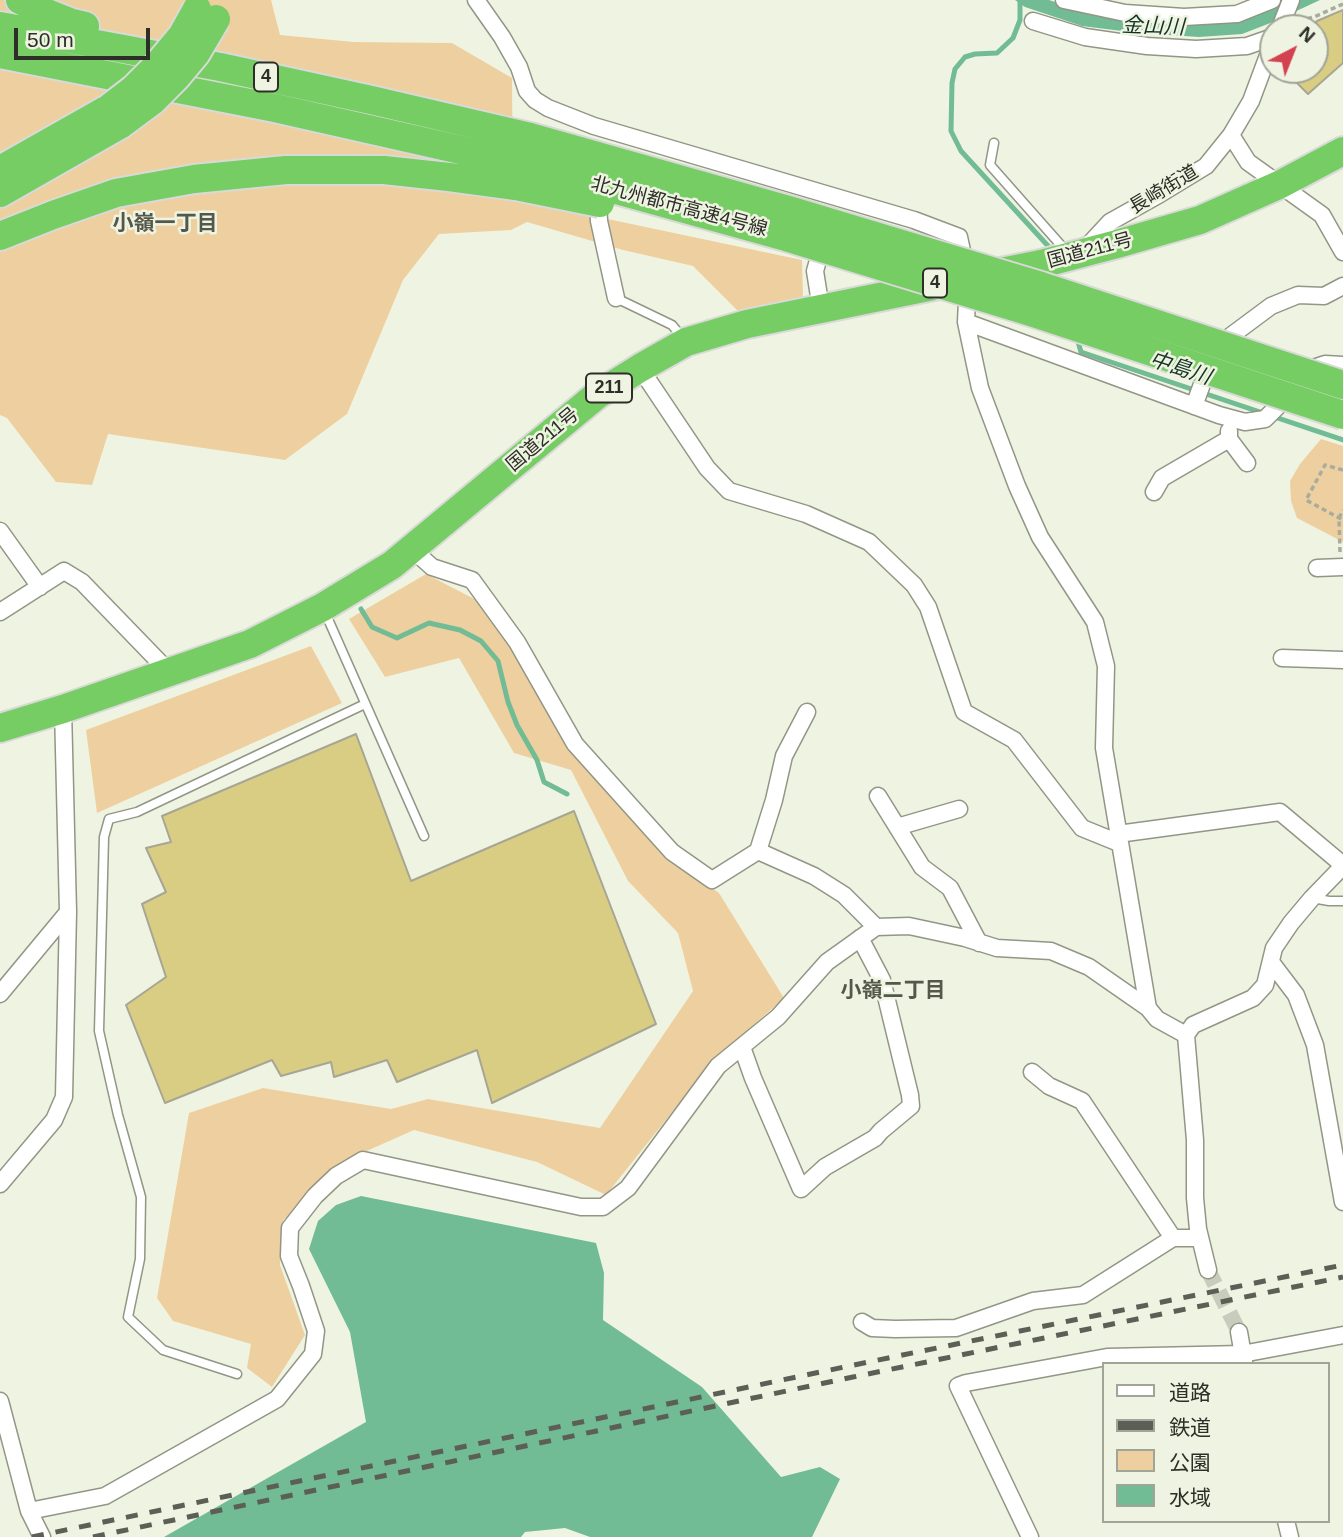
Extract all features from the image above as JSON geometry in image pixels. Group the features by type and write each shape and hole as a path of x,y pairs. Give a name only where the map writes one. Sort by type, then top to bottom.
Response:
{"highway":[{"path":"20,0 72,23 439,103 530,137"},
{"path":"0,193 115,117 134,89 209,7"},
{"name":"北九州都市高速4号線","path":"0,26 220,67 530,137 1041,286 1343,385"},
{"name":"北九州都市高速4号線","path":"0,54 275,108 519,176 786,237 1031,312 1343,415"},
{"path":"0,170 115,117"},
{"name":"国道211号","path":"1281,184 1343,132"},
{"name":"国道211号","path":"0,727 63,709 250,644 323,607 392,565 597,395 686,342 747,324 1075,255 1200,220 1281,184 1343,151"},
{"path":"0,236 116,193 194,179 286,170 384,170 449,177 519,176"}],"street":[{"path":"476,0 519,66 527,90 535,100 548,108 594,126 914,220 960,237 968,279 966,322 980,388 1017,486 1040,537 1094,622 1106,666 1104,748 1149,1008"},
{"path":"1064,0 1125,13 1184,17 1237,14 1272,0"},
{"path":"1032,21 1085,37 1147,46 1196,49 1247,46 1259,41"},
{"name":"長崎街道","path":"1075,255 1110,222 1206,166 1231,135 1251,100 1259,79"},
{"path":"594,126 599,221 616,298"},
{"path":"1231,135 1248,162 1322,215 1343,252"},
{"path":"821,309 815,271 837,198"},
{"path":"1195,403 1212,357 1228,338 1271,306 1298,295 1324,296 1343,286"},
{"path":"966,322 1245,422 1265,419 1316,367 1325,364 1343,365"},
{"path":"640,368 706,468 729,491 806,514 869,542 914,584 928,607 964,712 1014,740 1082,828 1119,838 1280,812 1343,866 1291,923 1274,948 1265,985 1253,998 1193,1025 1186,1035 1195,1140 1195,1198 1200,1238 1208,1269"},
{"path":"1231,418 1228,439 1247,463"},
{"path":"1154,492 1163,478 1228,439"},
{"path":"0,531 40,587"},
{"path":"412,549 432,567 472,580 517,642 575,744 672,852 712,880 758,851 774,800 784,755 807,712"},
{"path":"1317,568 1341,567"},
{"path":"0,612 64,571 82,582 169,672"},
{"path":"1282,658 1343,660"},
{"path":"0,1184 54,1119 64,1097 68,912 63,709"},
{"path":"878,796 922,867 950,888 979,943"},
{"path":"897,827 959,809"},
{"path":"758,851 814,876 844,895 876,927"},
{"path":"0,994 68,912"},
{"path":"29,1511 105,1496 277,1399 313,1354 316,1331 289,1256 290,1228 315,1195 336,1176 363,1160 581,1207 603,1207 628,1188 718,1066 778,1017 827,962 876,927 909,926 997,948 1051,951 1089,967 1149,1008 1157,1019 1186,1035"},
{"path":"742,1047 801,1189 825,1167 875,1138 911,1106 882,980 860,938"},
{"path":"1271,961 1296,995 1315,1045 1343,1202"},
{"path":"1032,1072 1049,1086 1082,1101 1173,1238"},
{"path":"862,1322 872,1328 956,1328 1033,1301 1083,1295 1173,1238 1200,1238"},
{"path":"1240,1332 1243,1359"},
{"path":"1030,1537 958,1386 1107,1357 1243,1359 1343,1335"},
{"path":"0,1401 29,1511 42,1537"}],"lane":[{"path":"993,143 990,165 1075,255"},
{"path":"616,298 672,325 686,342"},
{"path":"323,607 424,836"},
{"path":"237,1374 163,1350 128,1317 140,1259 141,1197 118,1115 99,1031 104,837 110,819 137,812 365,704"},
{"path":"1312,898 1343,901"}],"path":[{"path":"1321,14 1343,4"},
{"path":"1341,519 1306,500 1325,465 1343,470"},
{"path":"1341,567 1343,510"}],"green space":[{"path":"0,0 271,0 280,35 354,42 452,43 512,78 513,199 802,260 803,298 743,316 693,266 623,250 527,222 511,230 439,234 403,280 347,414 285,460 108,434 92,485 56,482 7,418 0,415"},
{"path":"1321,439 1343,446 1343,542 1297,518 1291,501 1290,481"},
{"path":"426,574 486,605 571,748 669,859 719,893 784,998 713,1061 606,1195 537,1162 414,1130 360,1154 283,1220 280,1265 305,1335 272,1387 247,1368 251,1344 173,1321 157,1298 189,1113 263,1088 391,1109 428,1099 600,1128 693,991 678,933 628,881 571,770 514,753 459,658 385,677 349,619"},
{"path":"311,646 342,703 97,813 86,730"}],"water":[{"name":"金山川","path":"1015,0 1049,0 1094,15 1196,25 1235,21 1286,0 1320,0 1290,14 1259,14 1259,27 1242,34 1199,37 1082,26 1025,7"},
{"path":"361,1196 596,1243 604,1273 603,1320 702,1387 781,1477 820,1467 840,1479 812,1537 590,1537 565,1528 525,1532 521,1537 164,1537 366,1422 350,1332 309,1249 318,1221 336,1205"}],"building":[{"path":"1343,10 1343,63 1329,75 1329,16"},
{"path":"1298,84 1319,84 1308,94"},
{"path":"356,734 411,881 574,811 656,1024 492,1103 477,1050 397,1082 387,1060 334,1077 331,1062 281,1076 272,1060 165,1103 126,1005 166,977 142,904 166,892 146,848 171,842 162,816"}],"waterway":[{"name":"中島川","path":"1020,0 1020,20 1013,38 997,53 965,57 955,69 951,131 961,151 1049,247"},
{"name":"中島川","path":"1077,338 1081,352 1343,440"},
{"path":"361,609 372,627 397,638 429,623 460,630 481,641 498,661 508,702 517,725 537,760 544,782 567,794"}],"tunnel":[{"path":"1208,1270 1239,1332"}],"railway":[{"path":"32,1537 1343,1265"},
{"path":"93,1537 1343,1277"}],"district":[{"name":"小嶺一丁目","path":"165,224"},
{"name":"小嶺二丁目","path":"893,991"}]}
